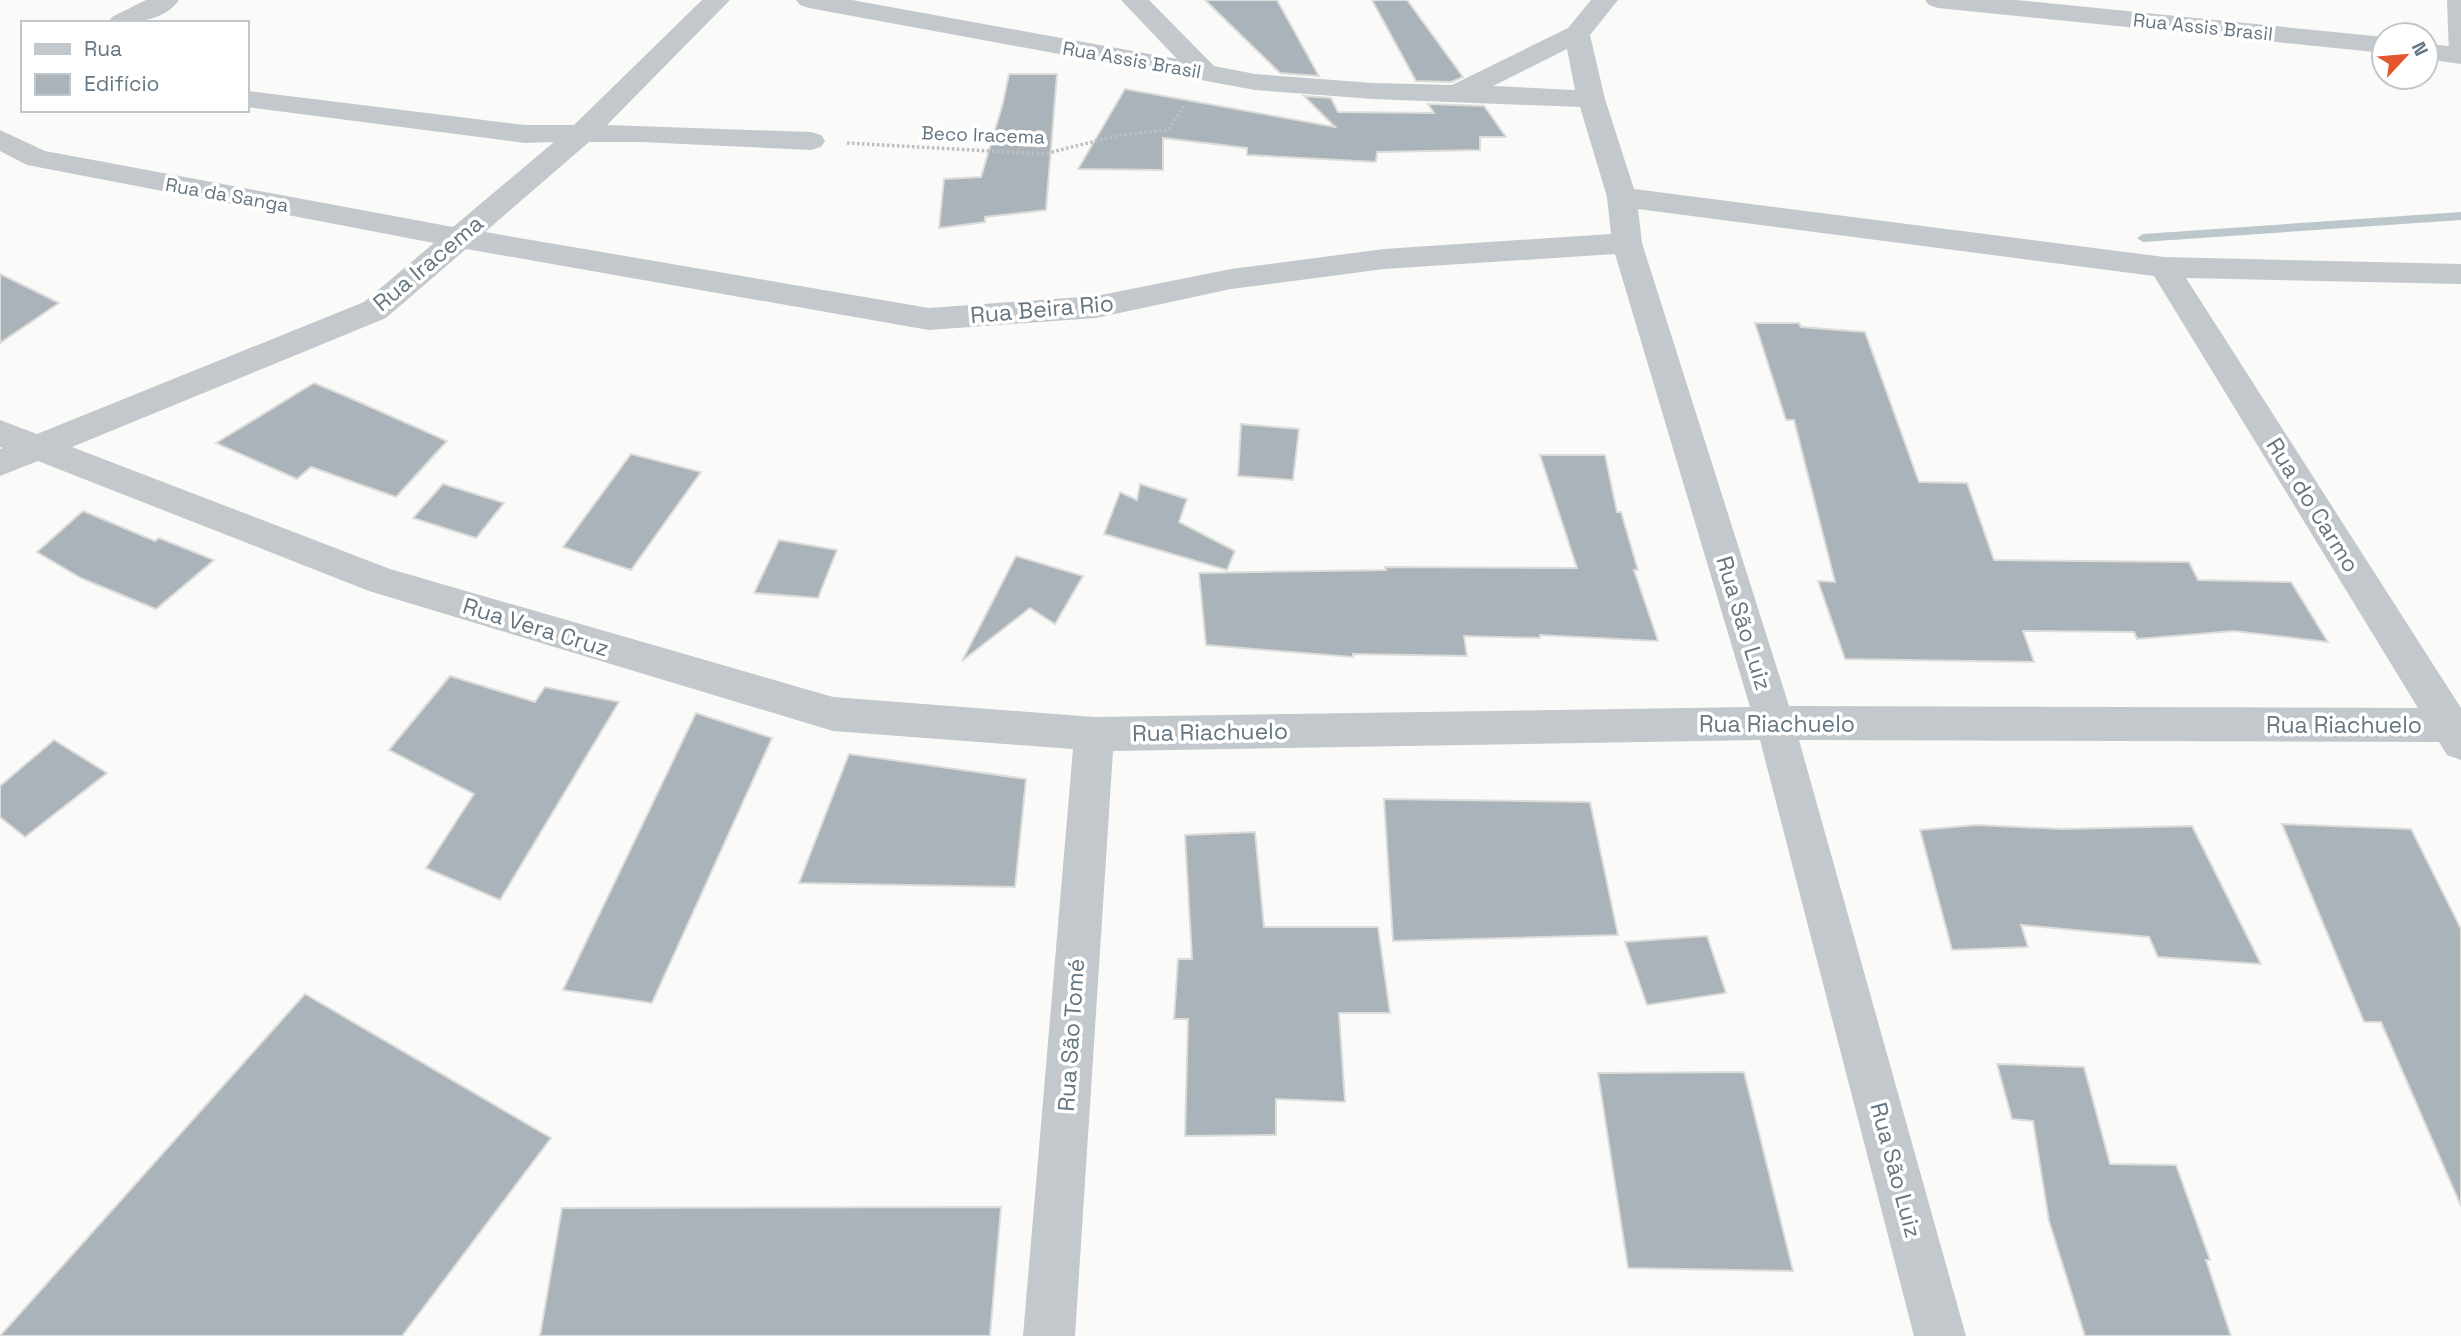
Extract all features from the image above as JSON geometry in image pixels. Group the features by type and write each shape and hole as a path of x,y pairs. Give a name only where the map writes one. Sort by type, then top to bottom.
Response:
{"street":[{"path":"125,21 166,0"},
{"name":"Rua Iracema","path":"0,463 375,310 581,134 717,0"},
{"name":"Rua Assis Brasil","path":"809,0 1255,82 1373,91 1591,99"},
{"path":"1134,0 1205,74"},
{"name":"Rua Assis Brasil","path":"1938,0 2079,7 2370,43"},
{"name":"Rua Assis Brasil","path":"1457,93 1590,11"},
{"name":"Rua São Luiz","path":"1590,11 1591,99 1622,197 1628,243 1775,723 1940,1336"},
{"path":"2440,53 2459,56"},
{"path":"248,99 525,134 640,133 811,141"},
{"name":"Rua da Sanga","path":"0,138 37,159 460,238"},
{"path":"1622,197 2164,267 2461,274"},
{"name":"Rua Beira Rio","path":"460,238 929,319 1096,307 1231,279 1384,259 1628,243"},
{"name":"Rua do Carmo","path":"2164,267 2457,731"},
{"name":"Rua Vera Cruz","path":"0,433 382,581 833,714 1094,734"},
{"name":"Rua Riachuelo","path":"1094,734 1775,723 2457,731"},
{"name":"Rua São Tomé","path":"1049,1336 1094,734"}],"lane":[{"path":"2455,0 2459,56"}],"path":[{"name":"Beco Iracema","path":"811,141 1044,154 1108,137 1168,130 1205,74"}],"building":[{"path":"1205,0 1277,0 1319,76 1280,73"},
{"path":"1372,0 1407,0 1463,77 1451,82 1416,81"},
{"path":"1009,74 1057,74 1046,210 985,217 985,222 939,228 944,179 981,177"},
{"path":"1125,89 1335,127 1304,96 1331,98 1338,112 1434,113 1428,104 1484,106 1506,137 1480,137 1480,150 1377,152 1376,162 1247,155 1247,148 1163,138 1163,170 1078,169"},
{"path":"0,274 59,303 0,343"},
{"path":"1755,323 1799,323 1801,327 1865,332 1919,482 1967,483 1994,560 2189,562 2198,580 2291,582 2328,642 2234,631 2137,639 2134,632 2023,631 2034,662 1845,659 1818,581 1835,582 1794,420 1786,420"},
{"path":"314,383 447,441 396,497 311,467 297,479 216,443"},
{"path":"1241,424 1299,429 1293,480 1238,476"},
{"path":"631,454 701,472 631,570 563,547"},
{"path":"1540,455 1605,455 1617,512 1621,512 1638,570 1634,570 1658,641 1540,635 1540,638 1464,636 1467,656 1353,654 1353,657 1206,645 1199,573 1386,570 1385,567 1577,568"},
{"path":"443,484 504,503 476,538 413,518"},
{"path":"1140,484 1187,499 1179,522 1235,551 1227,570 1104,534 1120,492 1137,500"},
{"path":"83,511 155,541 159,538 214,560 156,609 81,578 37,552"},
{"path":"779,540 837,550 818,598 754,593"},
{"path":"1016,556 1083,576 1055,624 1030,608 962,661"},
{"path":"450,676 535,702 545,687 619,702 500,900 426,868 474,794 389,750"},
{"path":"696,713 772,738 652,1003 563,990"},
{"path":"54,740 107,773 25,837 0,817 0,786"},
{"path":"849,754 1026,779 1015,887 799,883"},
{"path":"1384,799 1590,802 1618,935 1393,941"},
{"path":"2282,824 2411,829 2461,929 2461,1206 2381,1022 2364,1022"},
{"path":"1977,825 2062,829 2192,826 2261,964 2158,957 2149,937 2021,925 2028,947 1952,950 1920,830"},
{"path":"1255,832 1264,927 1378,927 1390,1013 1339,1013 1345,1102 1276,1099 1276,1135 1185,1136 1188,1019 1174,1019 1178,959 1192,959 1185,835"},
{"path":"1707,936 1726,993 1647,1005 1625,942"},
{"path":"305,994 551,1138 402,1336 0,1336"},
{"path":"1997,1064 2084,1067 2110,1164 2176,1165 2210,1260 2206,1260 2231,1336 2085,1336 2049,1221 2033,1121 2012,1119"},
{"path":"1744,1072 1793,1271 1628,1268 1598,1073"},
{"path":"1001,1207 990,1336 540,1336 562,1208"}],"waterway":[{"path":"2143,238 2461,216"}]}
